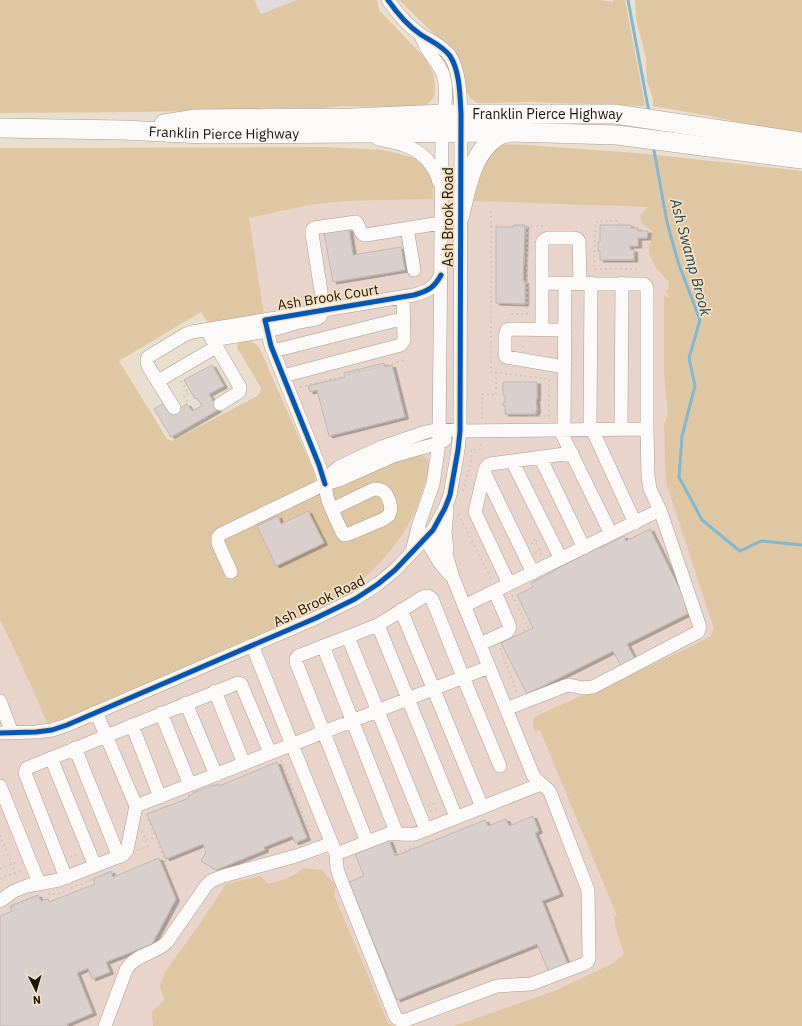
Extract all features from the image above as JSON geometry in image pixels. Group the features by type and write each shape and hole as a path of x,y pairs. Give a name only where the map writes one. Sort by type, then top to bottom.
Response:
{"highway":[{"name":"Franklin Pierce Highway","path":"123,130 196,119 352,118 455,120 615,114 802,142"},
{"name":"Franklin Pierce Highway","path":"455,120 510,132 618,135 802,159"},
{"name":"Franklin Pierce Highway","path":"0,128 123,130 205,134 442,132 455,120"},
{"path":"460,215 474,164 490,142 498,136 510,132"}],"street":[{"name":"Ash Brook Road","path":"6,733 52,730 67,725 316,618 355,599 378,584 395,570 412,552 425,532 444,508 450,495 460,431 460,215 455,120 446,101 445,86 440,69 420,34 405,21 388,0"},
{"path":"442,132 440,429 425,532 443,567 453,578"},
{"path":"344,133 395,142 411,148 421,154 431,164 441,187"},
{"path":"322,310 320,284 312,234 312,230 314,228 354,221 358,223 360,231 363,235 441,223"},
{"path":"407,228 414,270"},
{"path":"542,329 542,241 550,238 577,239 579,241 585,283 591,429 635,523"},
{"name":"Ash Brook Court","path":"158,381 147,363 148,358 186,334 192,332 212,339 322,310 403,297 427,290 433,286 441,275"},
{"path":"506,709 565,686 569,685 584,688 593,687 700,630 700,623 649,483 646,286 644,284 622,283 542,283"},
{"path":"565,283 565,366 562,430 611,534"},
{"path":"621,429 622,283"},
{"path":"283,376 401,345 404,340 403,297"},
{"path":"273,351 393,321 403,320"},
{"path":"266,325 273,351 319,465 332,509"},
{"path":"565,330 507,330 505,336 506,357 565,366"},
{"path":"179,407 158,381 175,371 212,339 239,384 240,390 220,404"},
{"path":"325,484 334,471 368,453 426,432 440,429 460,431 647,429"},
{"path":"231,572 218,543 218,537 221,534 325,484 339,480 393,456 439,443 460,431"},
{"path":"510,588 475,512 486,467 488,465 512,461 572,453"},
{"path":"540,457 584,548"},
{"path":"512,461 561,559"},
{"path":"484,472 533,573"},
{"path":"449,562 445,525 450,495"},
{"path":"464,606 495,592 510,588 533,573 660,510"},
{"path":"252,645 334,848 339,875 394,1016 397,1019 401,1021 406,1020 497,986 531,984 584,964 589,958 588,890 550,792 547,788 535,780 464,606 444,549 425,532"},
{"path":"480,644 507,632 510,627 495,592"},
{"path":"367,842 296,662 296,659 302,654 378,626 423,597 429,596 432,599 500,766"},
{"path":"401,610 482,807"},
{"path":"378,626 456,817"},
{"path":"348,637 426,830"},
{"path":"323,646 397,834"},
{"path":"4,898 21,888 42,891 53,882 123,855 127,850 144,812 160,797 244,764 275,756 292,744 489,667"},
{"path":"66,878 25,773 27,768 238,682 241,684 275,756"},
{"path":"215,691 244,764"},
{"path":"0,701 6,733"},
{"path":"186,703 216,775"},
{"path":"96,712 144,812"},
{"path":"161,713 190,785"},
{"path":"132,725 160,797"},
{"path":"75,748 119,857"},
{"path":"51,758 95,866"},
{"path":"105,1026 129,965 134,960 163,946 167,942 206,886 211,882 223,876 296,856 367,842 388,834 414,834 541,784"},
{"path":"0,786 42,891"}],"path":[{"path":"620,225 617,221 598,221 595,223 594,269 638,269"},
{"path":"491,226 549,226 550,238"},
{"path":"511,314 527,314 527,226"},
{"path":"491,244 496,244"},
{"path":"491,255 496,255"},
{"path":"491,280 496,280"},
{"path":"491,286 496,286"},
{"path":"491,289 496,289"},
{"path":"491,295 496,295"},
{"path":"523,342 523,347"},
{"path":"300,386 407,360"},
{"path":"175,371 188,393"},
{"path":"482,422 482,394 496,395 496,372"},
{"path":"179,407 188,403 184,396 191,392"},
{"path":"534,539 543,557"},
{"path":"524,553 536,542 551,539"},
{"path":"524,553 540,550 551,539"},
{"path":"510,588 528,628 516,634"},
{"path":"498,643 521,703"},
{"path":"275,756 310,831"},
{"path":"144,812 167,866"},
{"path":"136,850 148,846 142,829 140,836"},
{"path":"0,835 18,881"},
{"path":"146,841 155,837"},
{"path":"59,861 88,850"},
{"path":"0,869 17,862"},
{"path":"0,878 20,870"},
{"path":"4,898 42,891 58,894 116,870"}],"shaded area":[{"path":"0,0 254,0 261,14 297,0 377,0 379,10 425,58 433,73 435,88 434,97 426,105 390,107 343,106 324,108 267,108 246,110 0,113"},
{"path":"254,0 297,0 261,14"},
{"path":"399,0 600,0 613,2 613,0 625,0 645,105 531,102 477,103 469,97 450,48"},
{"path":"635,0 802,0 802,135 653,106 653,99 647,81 646,59 636,18"},
{"path":"497,144 648,154 802,171 802,1026 454,1026 557,990 613,963 624,954 616,929 614,916 617,916 540,730 535,732 533,726 534,717 624,678 692,646 711,636 714,629 666,482 664,424 668,416 664,372 664,295 669,298 666,291 669,288 668,281 656,268 650,256 649,248 652,230 643,225 640,215 648,207 472,201 476,176"},
{"path":"326,147 384,150 415,158 421,162 433,180 433,199 346,201 309,205 249,218 264,315 210,326 201,312 119,361 167,439 172,441 259,395 261,388 238,349 237,344 246,340 254,343 259,347 315,474 315,479 325,484 360,475 417,453 426,458 429,469 417,507 401,536 388,554 372,571 350,590 310,613 63,719 47,723 0,619 0,148"},
{"path":"433,199 665,208 724,635 638,966 502,1026 0,1026 0,612 47,723 63,719 310,613 352,589 385,558 325,484 265,320 248,218 309,205 346,201"},
{"path":"303,868 323,870 336,885 334,895 388,1023 393,1026 153,1026 152,1012 164,1000 160,986 165,972 226,884 261,876 268,884 278,882 295,874"}],"building":[{"path":"514,225 525,225 523,281 525,281 525,304 496,303 496,227 514,227"},
{"path":"600,225 631,225 631,228 638,228 638,231 648,231 647,238 638,238 638,246 630,246 630,250 634,250 634,260 600,260 598,242 600,242"},
{"path":"349,229 353,255 401,247 405,270 333,282 324,233"},
{"path":"384,363 385,367 392,365 405,417 329,436 317,390 310,392 308,386 345,377 344,373"},
{"path":"212,365 224,386 209,394 218,410 171,437 154,409 164,403 171,414 187,404 192,411 202,406 197,398 195,399 184,380"},
{"path":"503,382 537,382 536,414 505,414 505,406 503,406 503,403 505,403 505,395 503,395"},
{"path":"308,511 324,543 276,566 257,526 278,516 281,524"},
{"path":"650,529 691,612 627,644 635,659 621,666 613,651 527,694 501,643 533,628 517,595 533,587 531,583 600,547 624,536 626,541"},
{"path":"277,762 307,838 295,843 292,836 264,847 265,850 216,870 201,861 206,852 203,844 166,859 147,814 189,798 188,796 193,793 213,785 218,784 219,786"},
{"path":"533,816 539,831 535,833 560,894 542,901 568,965 549,973 537,944 397,1000 349,882 364,876 355,854 389,840 395,856 485,820 488,826 506,819 509,826"},
{"path":"159,858 176,899 152,944 106,962 110,972 92,979 88,968 77,973 93,1013 67,1024 68,1026 0,1026 0,916 12,911 10,906 38,895 41,901 48,899 49,902 95,884 93,879 111,871 113,877"}],"waterway":[{"name":"Ash Swamp Brook","path":"628,0 649,112"},
{"name":"Ash Swamp Brook","path":"653,145 667,222 678,262 700,320 689,358 695,386 682,436 679,477 702,520 740,551 761,541 802,545"}],"cycle path":[{"path":"0,733 36,732 52,730 67,725 316,618 355,599 378,584 395,570 433,530 445,508 450,495 460,431 461,114 459,84 456,69 447,52 411,27 388,0"},
{"path":"325,484 319,465 271,346 265,320 414,295 430,288 436,283 441,275"}]}
